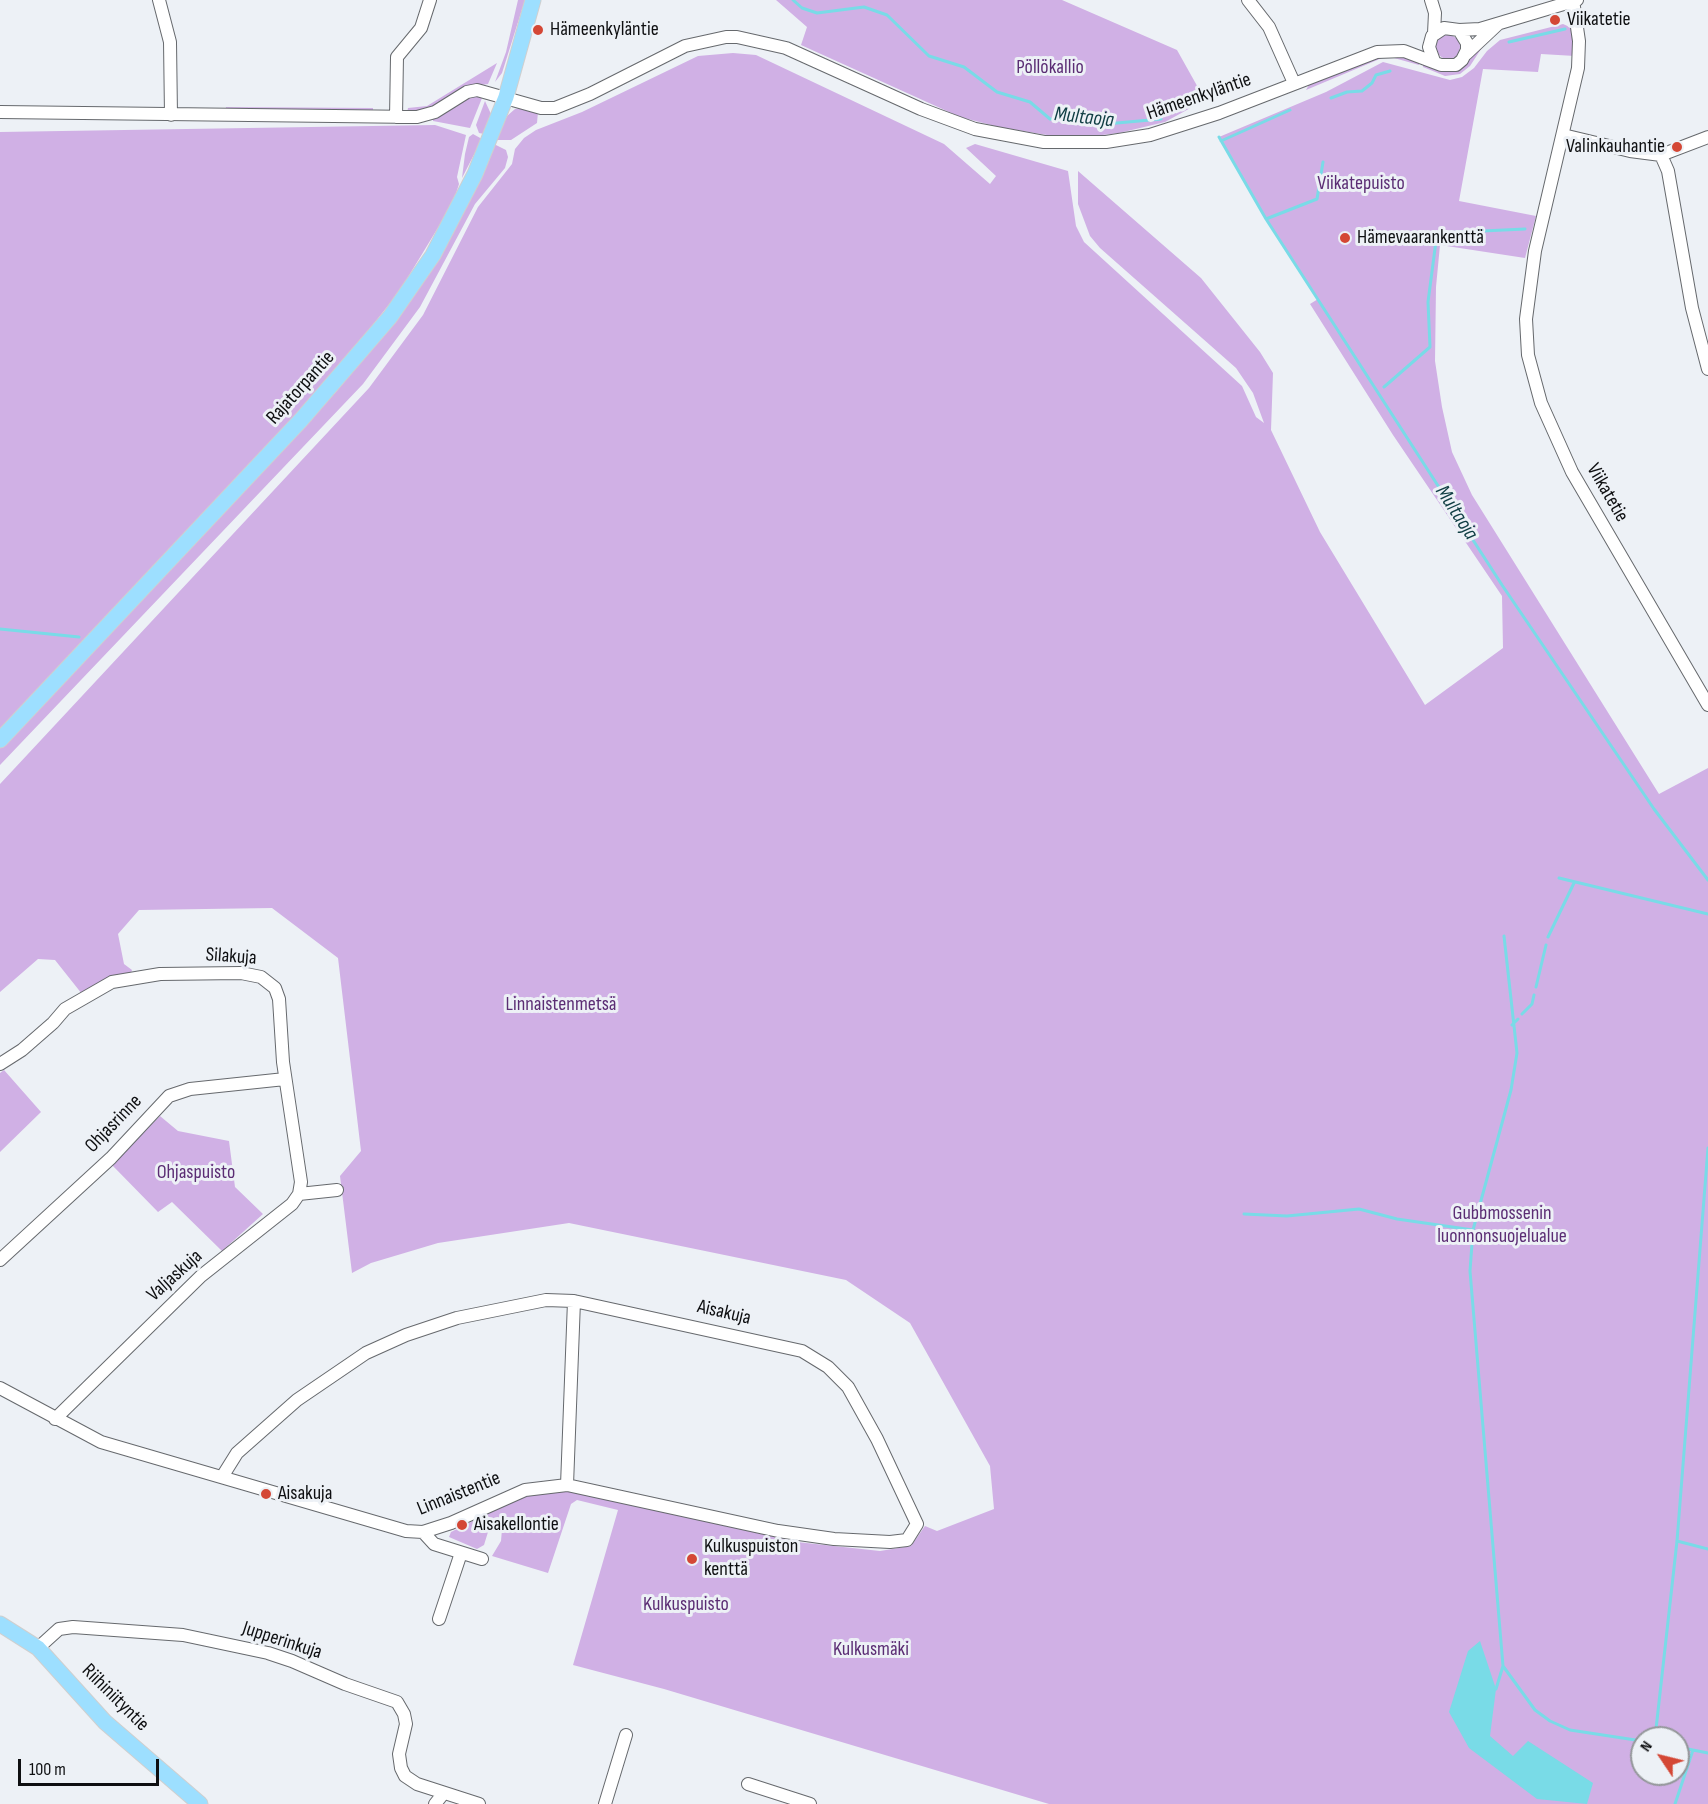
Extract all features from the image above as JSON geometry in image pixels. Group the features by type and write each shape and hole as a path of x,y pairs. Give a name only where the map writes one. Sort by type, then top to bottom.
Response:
{"main road":[{"name":"Rajatorpantie","path":"0,740 301,420 390,317 432,255 475,174 506,97 533,0"},
{"name":"Riihiniityntie","path":"0,1624 38,1647 105,1722 200,1804"}],"street":[{"path":"159,0 170,42 171,115"},
{"path":"396,117 397,57 421,28 430,0"},
{"path":"1248,0 1269,27 1294,83"},
{"path":"1431,0 1435,14 1429,47 1434,61 1448,66 1462,60 1499,22"},
{"path":"1432,36 1454,29 1470,31 1574,0"},
{"name":"Viikatetie","path":"1574,0 1579,57 1529,287 1527,334 1532,372 1549,424 1571,471 1708,705"},
{"path":"1435,14 1467,43 1466,54"},
{"name":"Hämeenkyläntie","path":"0,112 424,116 472,90 506,97 541,108 555,108 590,94 686,46 726,37 737,37 786,48 921,109 975,129 1044,142 1085,143 1127,139 1175,128 1377,51 1404,51 1421,46 1432,36"},
{"name":"Hämeenkyläntie","path":"1404,51 1434,61"},
{"path":"1563,135 1630,151 1660,155 1708,137"},
{"path":"1660,155 1668,171 1690,298 1708,369"},
{"name":"Silakuja","path":"0,1064 22,1050 53,1023 65,1009 112,982 160,974 241,973 261,977 275,988 282,1028 285,1079 301,1182 299,1194"},
{"name":"Ohjasrinne","path":"0,1260 111,1158 169,1096 190,1089 285,1079"},
{"path":"299,1194 337,1190"},
{"name":"Valjaskuja","path":"55,1419 201,1276 292,1204 299,1194"},
{"name":"Aisakuja","path":"222,1477 237,1453 297,1400 366,1353 406,1335 457,1318 546,1300 574,1301 802,1351 828,1366 848,1387 877,1439 917,1524 913,1532"},
{"path":"567,1485 574,1301"},
{"name":"Linnaistentie","path":"0,1389 101,1442 396,1529 423,1532 451,1523 512,1494 538,1487 567,1485 789,1533 890,1542 907,1540 913,1532"},
{"path":"423,1532 434,1544 482,1559"},
{"path":"439,1619 461,1552"},
{"name":"Jupperinkuja","path":"38,1647 59,1629 73,1627 183,1635 257,1650 292,1661 345,1684 397,1702 404,1714 406,1724 399,1754 400,1768 405,1776 439,1799"},
{"path":"605,1804 626,1736"},
{"path":"748,1784 810,1804"},
{"path":"439,1799 479,1804"}],"green space":[{"path":"518,0 525,0 502,73 495,82 506,52"},
{"name":"Pöllökallio","path":"776,0 1062,0 1177,50 1205,100 1165,122 1119,133 1086,137 1053,136 999,127 960,117 801,45 807,27"},
{"path":"1563,24 1572,28 1575,56 1541,54 1538,72 1483,69 1459,201 1536,216 1525,258 1440,245 1436,287 1435,361 1452,452 1472,495 1659,794 1708,768 1708,1804 1049,1804 664,1689 573,1665 618,1510 577,1500 571,1504 548,1573 492,1556 501,1541 502,1529 498,1523 481,1512 508,1498 567,1489 797,1542 880,1551 911,1546 925,1526 937,1531 994,1509 990,1466 910,1323 846,1280 569,1223 438,1243 371,1263 352,1273 340,1176 361,1151 338,958 272,908 139,910 118,934 124,964 132,970 131,973 82,994 55,960 38,959 0,992 0,784 369,388 423,315 478,207 512,164 515,149 524,138 536,130 582,112 698,56 733,53 756,55 944,144 990,184 996,176 966,148 975,144 1068,171 1076,226 1084,242 1242,386 1256,417 1264,423 1253,393 1236,368 1100,248 1090,236 1078,204 1078,171 1201,278 1260,352 1273,373 1271,430 1320,532 1425,705 1503,648 1502,596 1393,435 1310,304 1318,299 1266,219 1219,137 1326,92 1383,62 1450,80 1462,77 1474,68 1487,51 1500,40"},
{"path":"1448,35 1453,36 1459,42 1459,52 1453,58 1448,59 1443,58 1437,52 1436,47 1437,42 1443,36"},
{"path":"1483,46 1470,66 1460,74 1445,76 1423,67 1423,62 1466,63"},
{"path":"1404,56 1419,62 1419,65 1394,58 1382,58 1306,90 1310,83 1370,58"},
{"path":"497,63 488,84 467,87 427,110 407,113 408,108 427,106"},
{"path":"468,97 482,98 470,128 433,121"},
{"path":"485,101 491,114 484,134 479,133 476,125"},
{"path":"226,107 373,108 373,112 225,112"},
{"path":"522,108 538,112 537,123 511,140 496,140 507,116 515,109"},
{"path":"435,125 466,135 457,177 459,184 453,203 399,292 325,385 0,730 0,132"},
{"path":"473,134 482,139 462,178 469,137"},
{"path":"494,144 506,150 508,157 505,168 475,204 420,307 363,384 0,765 0,748 335,393 379,340"},
{"path":"4,1070 41,1112 0,1152 0,1073"},
{"name":"Ohjaspuisto","path":"160,1116 178,1131 229,1141 235,1187 263,1214 222,1251 172,1202 158,1212 112,1165"},
{"path":"475,1520 485,1525 488,1532 484,1545 477,1549 449,1537 451,1532"}],"water":[{"path":"1480,1641 1496,1689 1490,1736 1513,1756 1528,1741 1593,1783 1587,1804 1537,1799 1469,1748 1449,1712 1468,1651"}],"waterway":[{"name":"Multaoja","path":"793,0 802,8 817,13 864,7 887,15 929,56 964,67 997,92 1030,102 1050,119 1106,124 1161,119"},
{"path":"1509,42 1565,29"},
{"path":"1331,98 1347,92 1362,91 1372,83 1376,75 1390,71"},
{"path":"1221,141 1290,110"},
{"name":"Multaoja","path":"1219,137 1266,219 1502,585 1654,809 1708,880"},
{"path":"1266,219 1317,199 1323,162"},
{"path":"1384,387 1430,347 1428,302 1436,241 1440,233 1525,229"},
{"path":"0,629 79,637"},
{"path":"1559,878 1708,914"},
{"path":"1548,937 1574,883"},
{"path":"1496,1689 1503,1666 1470,1271 1473,1230 1511,1090 1517,1053 1504,936"},
{"path":"1536,987 1546,945"},
{"path":"1522,1014 1532,1004 1534,995"},
{"path":"1512,1025 1518,1019"},
{"path":"1656,1726 1677,1541 1708,1148"},
{"path":"1244,1214 1287,1216 1359,1209 1397,1219 1473,1230"},
{"path":"1677,1541 1708,1549"},
{"path":"1503,1666 1535,1710 1550,1721 1570,1730 1630,1739"},
{"path":"1690,1749 1708,1753"},
{"path":"1675,1804 1693,1750"}],"place":[{"name":"Viikatetie","path":"1555,20"},
{"name":"Hämeenkyläntie","path":"538,30"},
{"name":"Valinkauhantie","path":"1677,147"},
{"name":"Hämevaarankenttä","path":"1345,238"},
{"name":"Aisakuja","path":"266,1494"},
{"name":"Aisakellontie","path":"462,1525"},
{"name":"Kulkuspuiston kenttä","path":"692,1559"}],"park label":[{"name":"Viikatepuisto","path":"1361,184"},
{"name":"Linnaistenmetsä","path":"561,1005"},
{"name":"Gubbmossenin luonnonsuojelualue","path":"1502,1226"},
{"name":"Kulkuspuisto","path":"686,1605"},
{"name":"Kulkusmäki","path":"871,1650"}]}
